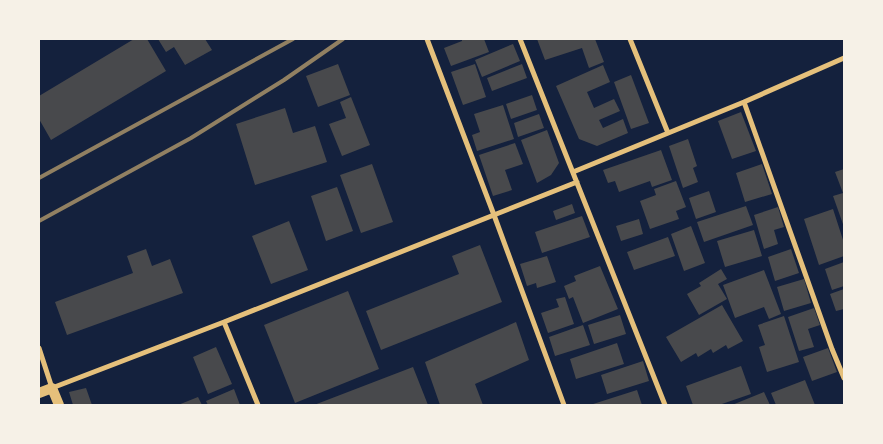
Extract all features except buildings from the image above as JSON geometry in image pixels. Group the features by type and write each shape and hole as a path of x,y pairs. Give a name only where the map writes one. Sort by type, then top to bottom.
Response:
{"main road":[{"path":"39,393 52,388 59,405"}],"street":[{"path":"427,39 564,405"},
{"path":"520,39 665,405"},
{"path":"630,39 668,133"},
{"path":"573,172 744,102 844,58"},
{"path":"744,102 844,378"},
{"path":"39,348 52,388 577,182"},
{"path":"224,322 258,405"}],"railway":[{"path":"39,178 293,39"},
{"path":"39,221 191,138 284,80 343,39"}]}
